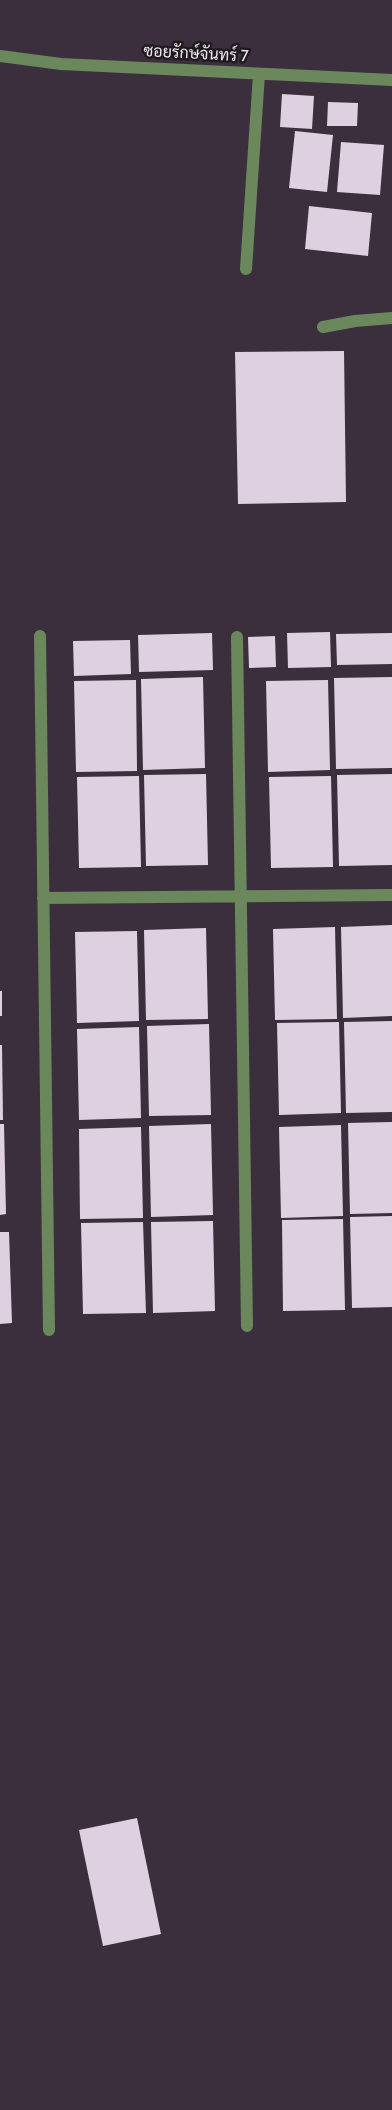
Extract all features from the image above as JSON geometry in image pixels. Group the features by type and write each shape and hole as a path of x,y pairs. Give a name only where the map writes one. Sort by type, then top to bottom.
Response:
{"street":[{"name":"ซอยรักษ์จันทร์ 7","path":"0,56 61,64 392,80"},
{"path":"246,268 259,74"},
{"path":"323,327 355,321 392,318"},
{"path":"40,636 49,1330"},
{"path":"236,637 247,1326"},
{"path":"43,898 392,895"}],"building":[{"path":"282,94 314,96 312,129 280,127"},
{"path":"328,102 358,103 357,126 327,126"},
{"path":"295,131 333,135 327,192 289,188"},
{"path":"341,142 384,145 380,195 337,192"},
{"path":"309,206 372,213 368,256 305,249"},
{"path":"344,351 346,502 238,504 235,352"},
{"path":"330,632 331,667 288,668 287,633"},
{"path":"212,633 213,670 139,672 138,635"},
{"path":"392,633 392,664 337,665 336,634"},
{"path":"275,636 276,667 249,668 248,637"},
{"path":"130,640 131,674 74,676 73,641"},
{"path":"203,677 205,768 143,770 141,679"},
{"path":"392,677 392,768 336,769 334,678"},
{"path":"136,680 137,771 76,772 74,681"},
{"path":"328,680 330,770 268,772 266,681"},
{"path":"206,774 208,865 146,866 144,775"},
{"path":"392,774 392,865 339,866 337,775"},
{"path":"139,776 141,867 79,868 77,777"},
{"path":"331,776 333,867 271,868 269,777"},
{"path":"392,925 392,1016 343,1018 341,927"},
{"path":"335,927 337,1019 275,1020 273,929"},
{"path":"206,928 208,1019 146,1020 144,930"},
{"path":"137,931 139,1021 77,1023 75,932"},
{"path":"0,991 2,991 2,1016 0,1016"},
{"path":"392,1021 392,1112 346,1113 344,1022"},
{"path":"339,1022 341,1113 279,1115 277,1023"},
{"path":"209,1024 211,1115 149,1116 147,1026"},
{"path":"139,1027 141,1118 79,1120 77,1029"},
{"path":"0,1045 2,1045 3,1120 0,1120"},
{"path":"392,1122 392,1213 350,1214 348,1123"},
{"path":"0,1124 4,1124 6,1214 0,1215"},
{"path":"211,1124 213,1215 151,1217 149,1126"},
{"path":"341,1125 343,1216 281,1218 279,1127"},
{"path":"141,1127 143,1218 80,1219 79,1129"},
{"path":"392,1216 392,1307 352,1308 350,1217"},
{"path":"343,1219 345,1310 283,1311 282,1220"},
{"path":"213,1221 215,1311 153,1313 151,1222"},
{"path":"143,1222 146,1313 83,1314 81,1223"},
{"path":"0,1232 9,1232 12,1323 0,1324"},
{"path":"137,1818 161,1934 103,1946 79,1830"}]}
